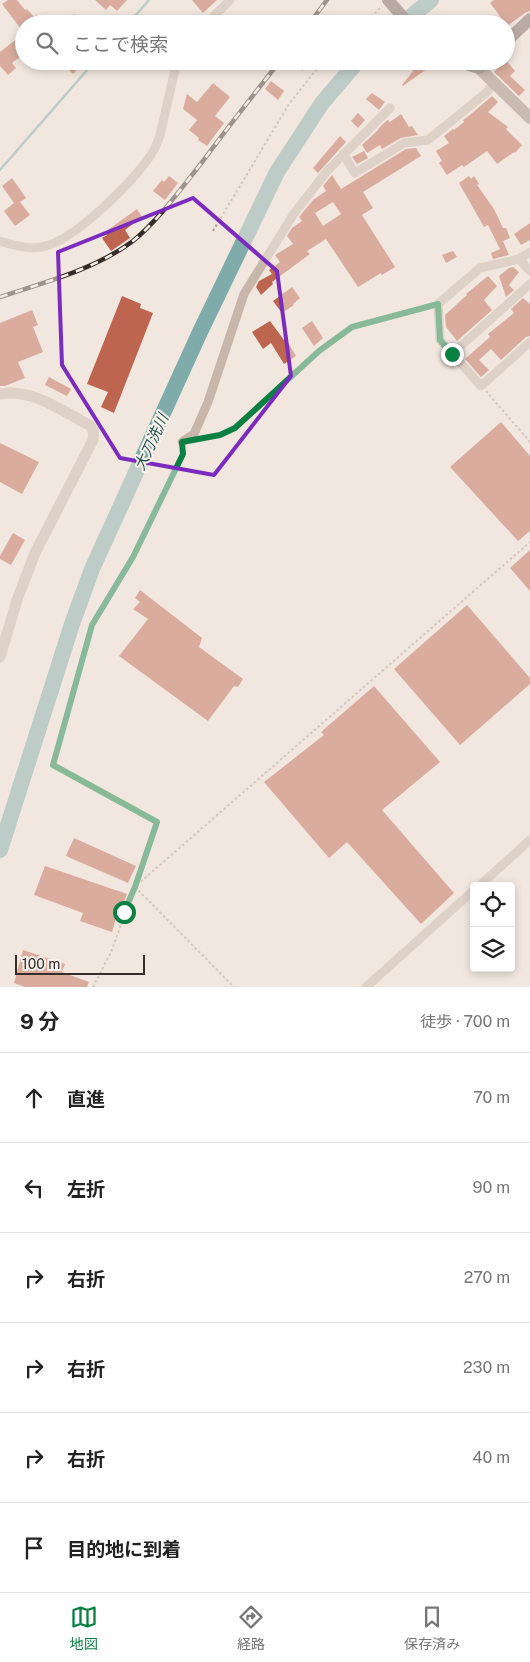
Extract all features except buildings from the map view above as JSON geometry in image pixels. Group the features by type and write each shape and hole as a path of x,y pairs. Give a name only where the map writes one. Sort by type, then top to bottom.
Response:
{"main road":[{"path":"386,3 399,15"},
{"path":"515,33 530,19"},
{"path":"486,70 494,82 530,118"}],"street":[{"path":"215,15 230,0"},
{"path":"0,241 36,248 57,242 75,232 128,184 156,146 174,70"},
{"path":"343,154 355,173 404,143 428,140 486,93 494,82"},
{"path":"182,442 194,434 208,402 244,294 293,215 327,171 390,108"},
{"path":"530,252 519,259 480,268 438,304 440,340 481,386 530,342"},
{"path":"519,259 530,271"},
{"path":"452,354 530,284"},
{"path":"0,394 24,395 38,398 89,425 93,428 94,434 93,440 35,553 17,600 0,657"},
{"path":"483,882 530,840"},
{"path":"366,987 470,894"}],"path":[{"path":"373,15 386,3"},
{"path":"213,231 289,104 315,70"},
{"path":"201,438 220,435 235,428 319,351 352,327 438,304"},
{"path":"481,386 530,442"},
{"path":"93,987 112,950 157,822 53,765 92,625 133,557 183,454 182,442"},
{"path":"135,887 530,542"},
{"path":"135,887 234,987"}],"highlighted area":[{"path":"193,198 277,271 291,376 214,475 120,458 62,365 58,252"}],"waterway":[{"path":"136,15 149,0"},
{"name":"大刀洗川","path":"413,15 431,0"},
{"path":"0,170 87,70"},
{"name":"大刀洗川","path":"0,850 72,624 92,569 200,332 277,172 322,103 350,70"}],"railway":[{"path":"316,15 327,0"},
{"path":"0,297 86,268 133,241 152,224 170,203 273,70"}],"route":[{"path":"124,912 135,887 157,822 53,765 92,625 133,557 183,454 182,442 220,435 235,428 319,351 352,327 438,304 440,340 452,354"}]}
